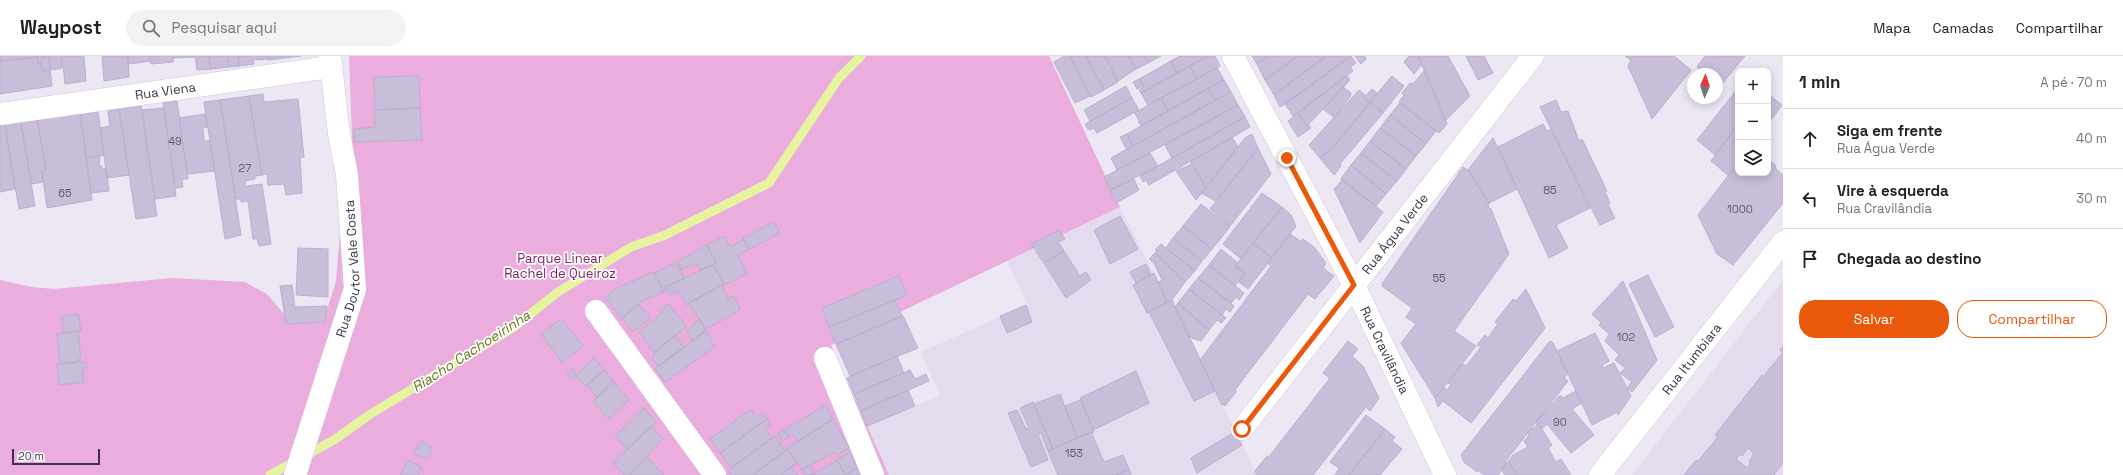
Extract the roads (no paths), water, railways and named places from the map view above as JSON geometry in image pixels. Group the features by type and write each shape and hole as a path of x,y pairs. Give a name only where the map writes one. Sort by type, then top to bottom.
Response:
{"street":[{"name":"Rua Cravilândia","path":"1233,56 1354,285 1445,475"},
{"name":"Rua Água Verde","path":"1242,429 1532,56"},
{"name":"Rua Viena","path":"0,114 330,61"},
{"name":"Rua Doutor Vale Costa","path":"295,475 355,289 347,175 330,61"},
{"name":"Rua Itumbiara","path":"1600,475 1783,242"},
{"path":"596,311 715,475"},
{"path":"825,358 874,475"}],"waterway":[{"name":"Riacho Cachoeirinha","path":"270,475 334,440 369,415 514,327 558,292 631,247 665,235 769,183 839,78 861,56"}],"park label":[{"name":"Parque Linear Rachel de Queiroz","path":"560,266"}]}
